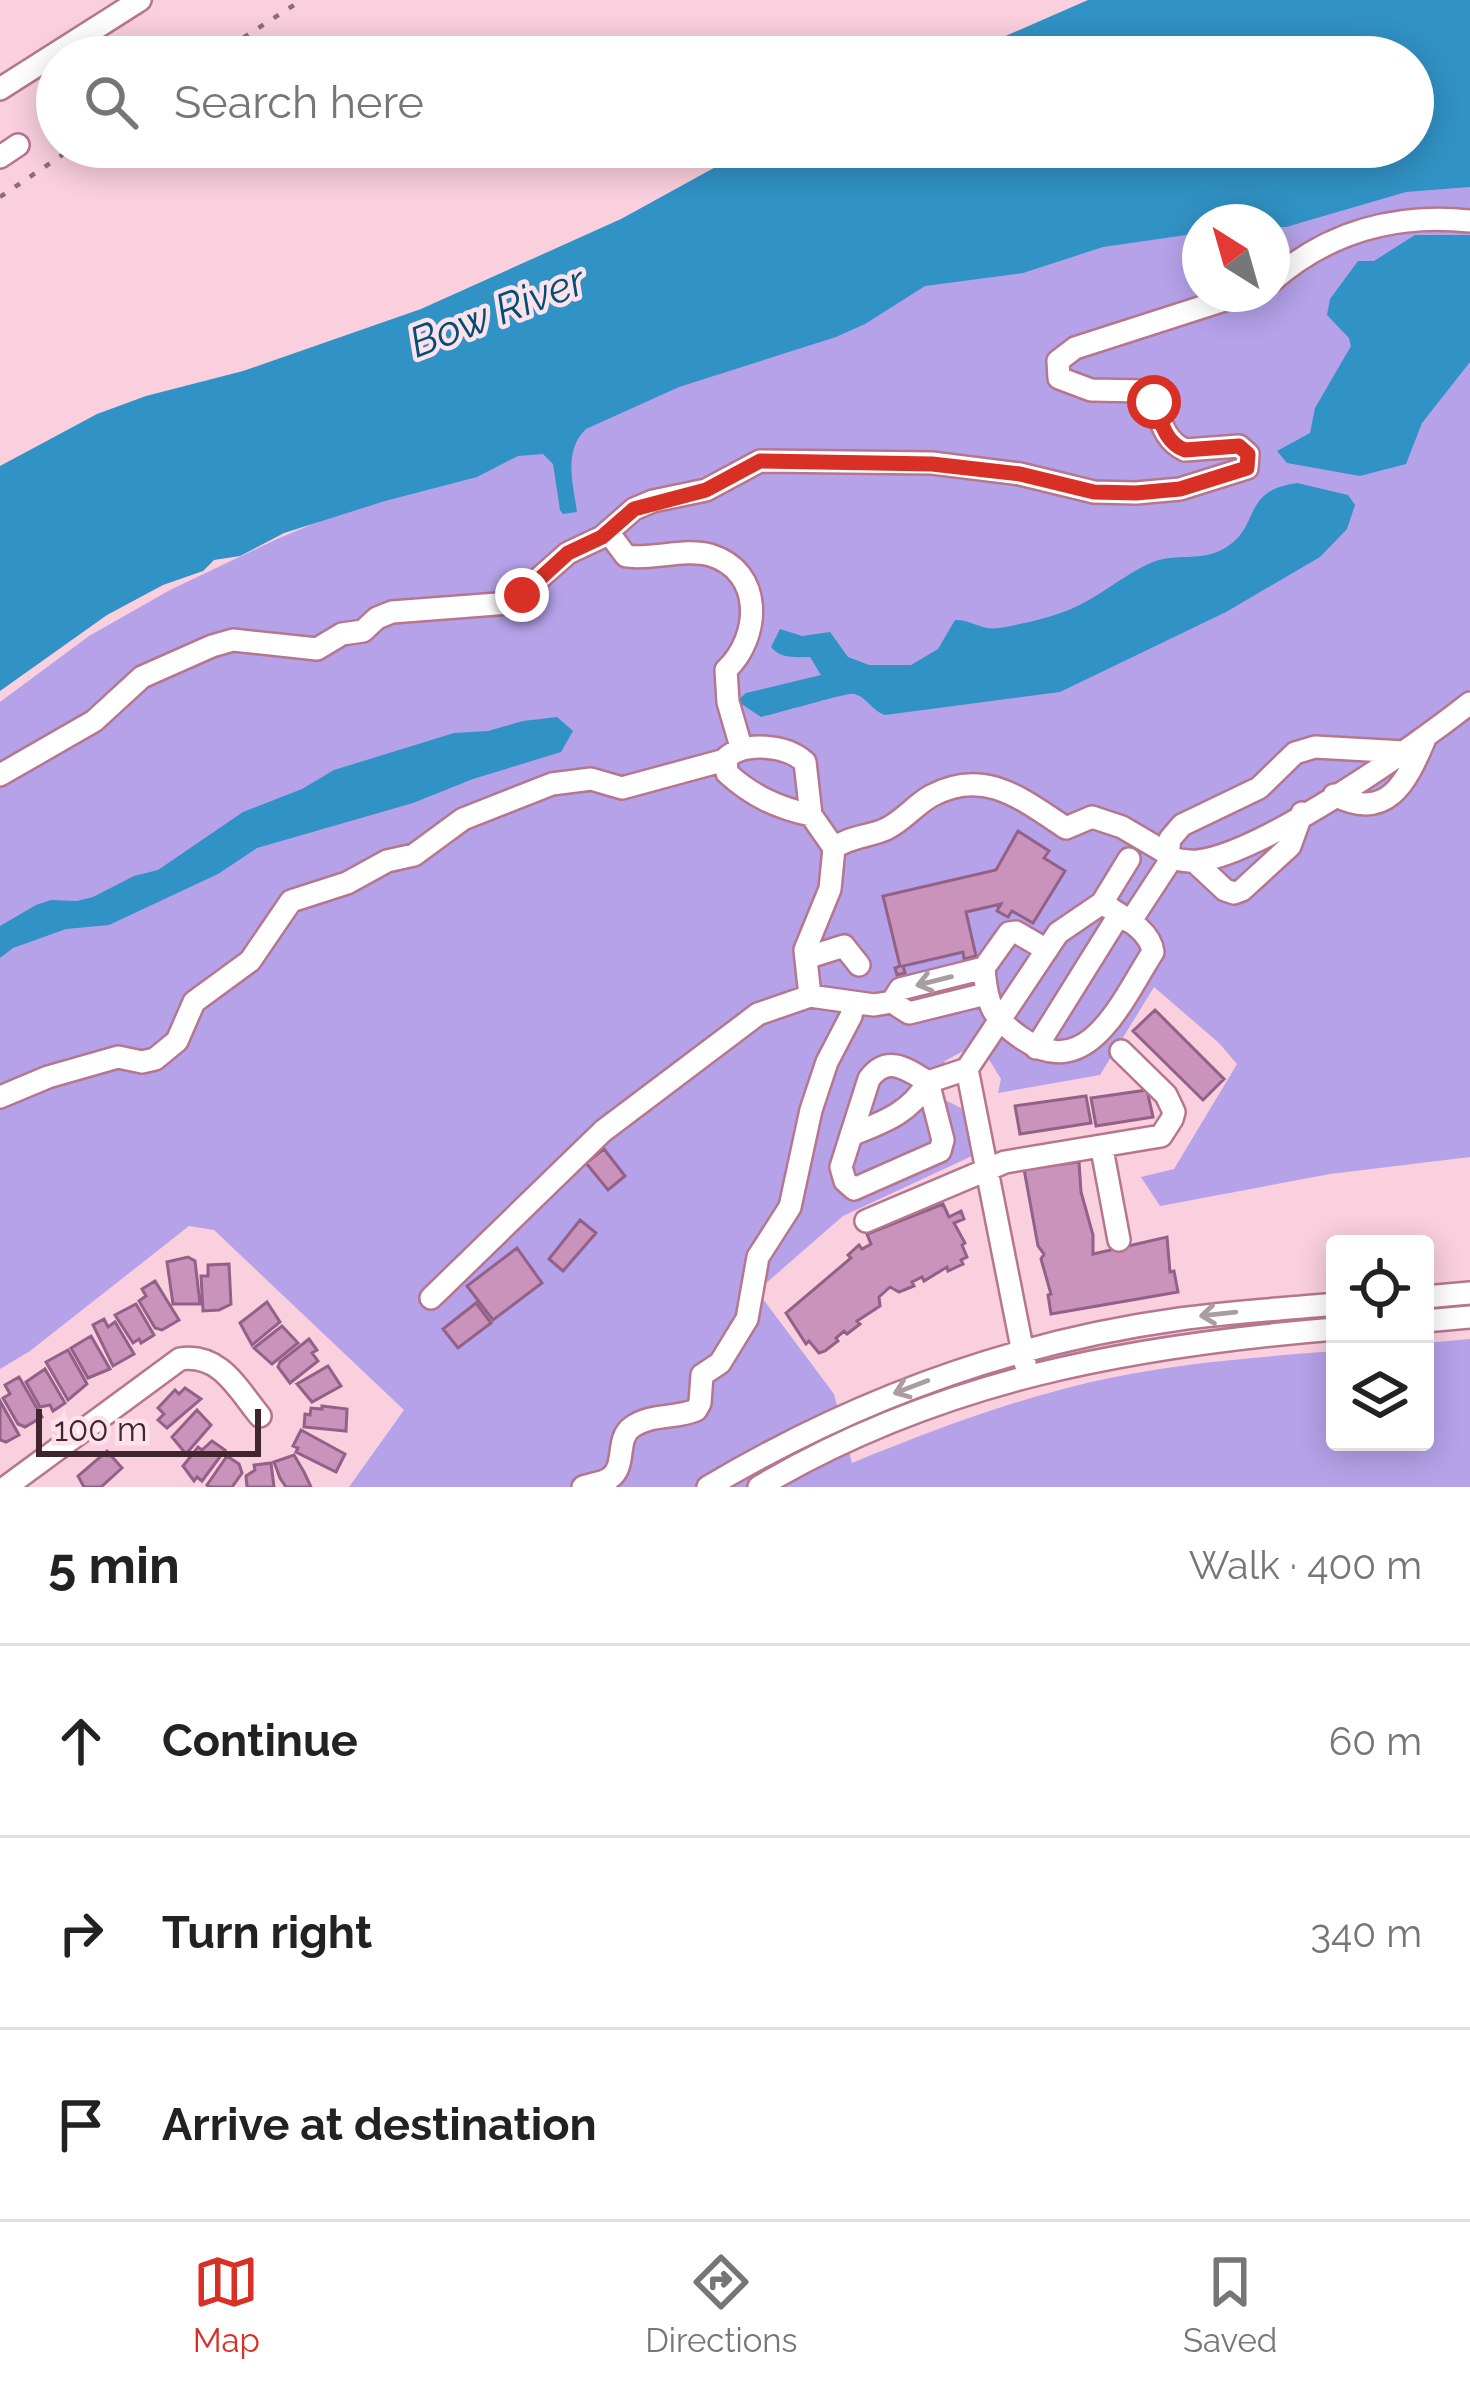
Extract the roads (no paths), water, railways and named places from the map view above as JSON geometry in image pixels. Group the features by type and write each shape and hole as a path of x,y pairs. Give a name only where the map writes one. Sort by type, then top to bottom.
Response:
{"street":[{"path":"83,36 140,0"},
{"path":"0,89 36,66"},
{"path":"1290,265 1350,232 1406,221 1470,221"},
{"path":"0,775 94,721 142,677 212,646 233,640 317,649 342,634 363,631 383,614 511,603 568,553 608,532 634,509 706,490 760,461 932,464 1020,474 1094,492 1136,493 1180,489 1247,468 1248,454 1239,446 1177,447 1169,440 1150,394 1091,391 1059,378 1056,371 1058,361 1075,348 1187,312"},
{"path":"608,532 626,556 706,554 729,562 752,601 753,623 743,654 726,670 733,753 727,773 748,792 785,810 805,834 817,838 823,832"},
{"path":"1195,862 1258,839 1404,752 1470,703"},
{"path":"1334,794 1364,803 1392,795 1404,784 1425,738"},
{"path":"1036,1048 1117,913 1169,856 1170,838 1182,825 1259,788 1295,753 1315,747 1404,752"},
{"path":"0,1097 118,1057 142,1062 155,1059 177,1041 194,1002 250,961 292,901 347,884 387,861 414,855 463,819 552,784 591,779 622,788 733,753 794,752 805,762 823,832 830,890 811,930 806,958 810,996"},
{"path":"823,832 843,841 884,830 927,798 949,788 982,783 1016,796 1066,828 1092,817 1122,827 1169,856 1195,862 1234,893 1290,846 1302,813"},
{"path":"1117,913 1129,859"},
{"path":"851,1135 902,1113 917,1102 928,1082 968,1069 1068,924 1117,913"},
{"path":"1047,950 1016,932 1009,933 984,968 986,994 998,1022 1036,1048 1057,1054 1095,1040 1154,952 1152,942 1117,913"},
{"path":"806,958 844,946 859,965"},
{"path":"892,1002 900,989 984,968"},
{"path":"431,1298 603,1131 758,1014 810,996 853,1003 892,1002 909,1012 986,994"},
{"path":"583,1487 612,1476 630,1428 657,1416 696,1410 702,1375 720,1363 739,1336 747,1319 758,1257 790,1207 811,1110 853,1003"},
{"path":"866,1221 988,1169 1161,1136 1172,1119 1166,1095 1121,1051"},
{"path":"888,1064 906,1068 928,1082 943,1140 940,1151 854,1189 845,1181 841,1167 869,1079 877,1068 888,1064"},
{"path":"968,1069 1027,1376"},
{"path":"1102,1148 1119,1240"},
{"path":"1434,1296 1470,1293"},
{"path":"708,1487 850,1412 935,1378 1022,1351 1180,1318 1326,1305"},
{"path":"1434,1320 1470,1317"},
{"path":"759,1487 886,1424 1027,1376 1190,1342 1326,1330"},
{"path":"10,1486 37,1478 180,1359 202,1358 222,1368 260,1416"}],"water":[{"name":"Bow River","path":"1088,0 1470,0 1470,187 1406,192 1290,226 1290,204 1182,204 1182,236 1103,247 1023,273 925,286 836,337 679,387 586,429 572,457 577,512 563,514 560,510 553,464 543,454 518,456 477,477 385,501 284,533 240,556 214,560 203,571 163,585 107,615 0,691 0,466 97,414 243,371 421,309 621,219 714,168 1434,168 1434,36 1006,36"},
{"path":"1415,235 1470,235 1470,362 1422,423 1406,464 1360,476 1287,463 1277,451 1310,433 1315,408 1351,346 1327,315 1330,299 1358,261 1374,261"},
{"path":"1297,483 1348,495 1355,505 1347,529 1320,557 1226,612 1060,692 885,715 854,694 761,717 737,701 746,693 821,675 810,657 784,655 771,647 780,629 802,636 830,632 848,657 869,665 911,665 938,649 955,620 993,628 1036,620 1082,604 1153,562 1225,548 1244,530 1267,493"},
{"path":"557,717 573,731 561,752 413,803 257,848 218,874 109,925 66,929 13,948 0,958 0,926 36,905 93,897 134,876 158,870 243,812 302,789 334,770 454,733"}],"railway":[{"path":"246,36 302,0"},
{"path":"0,197 43,168"}]}
